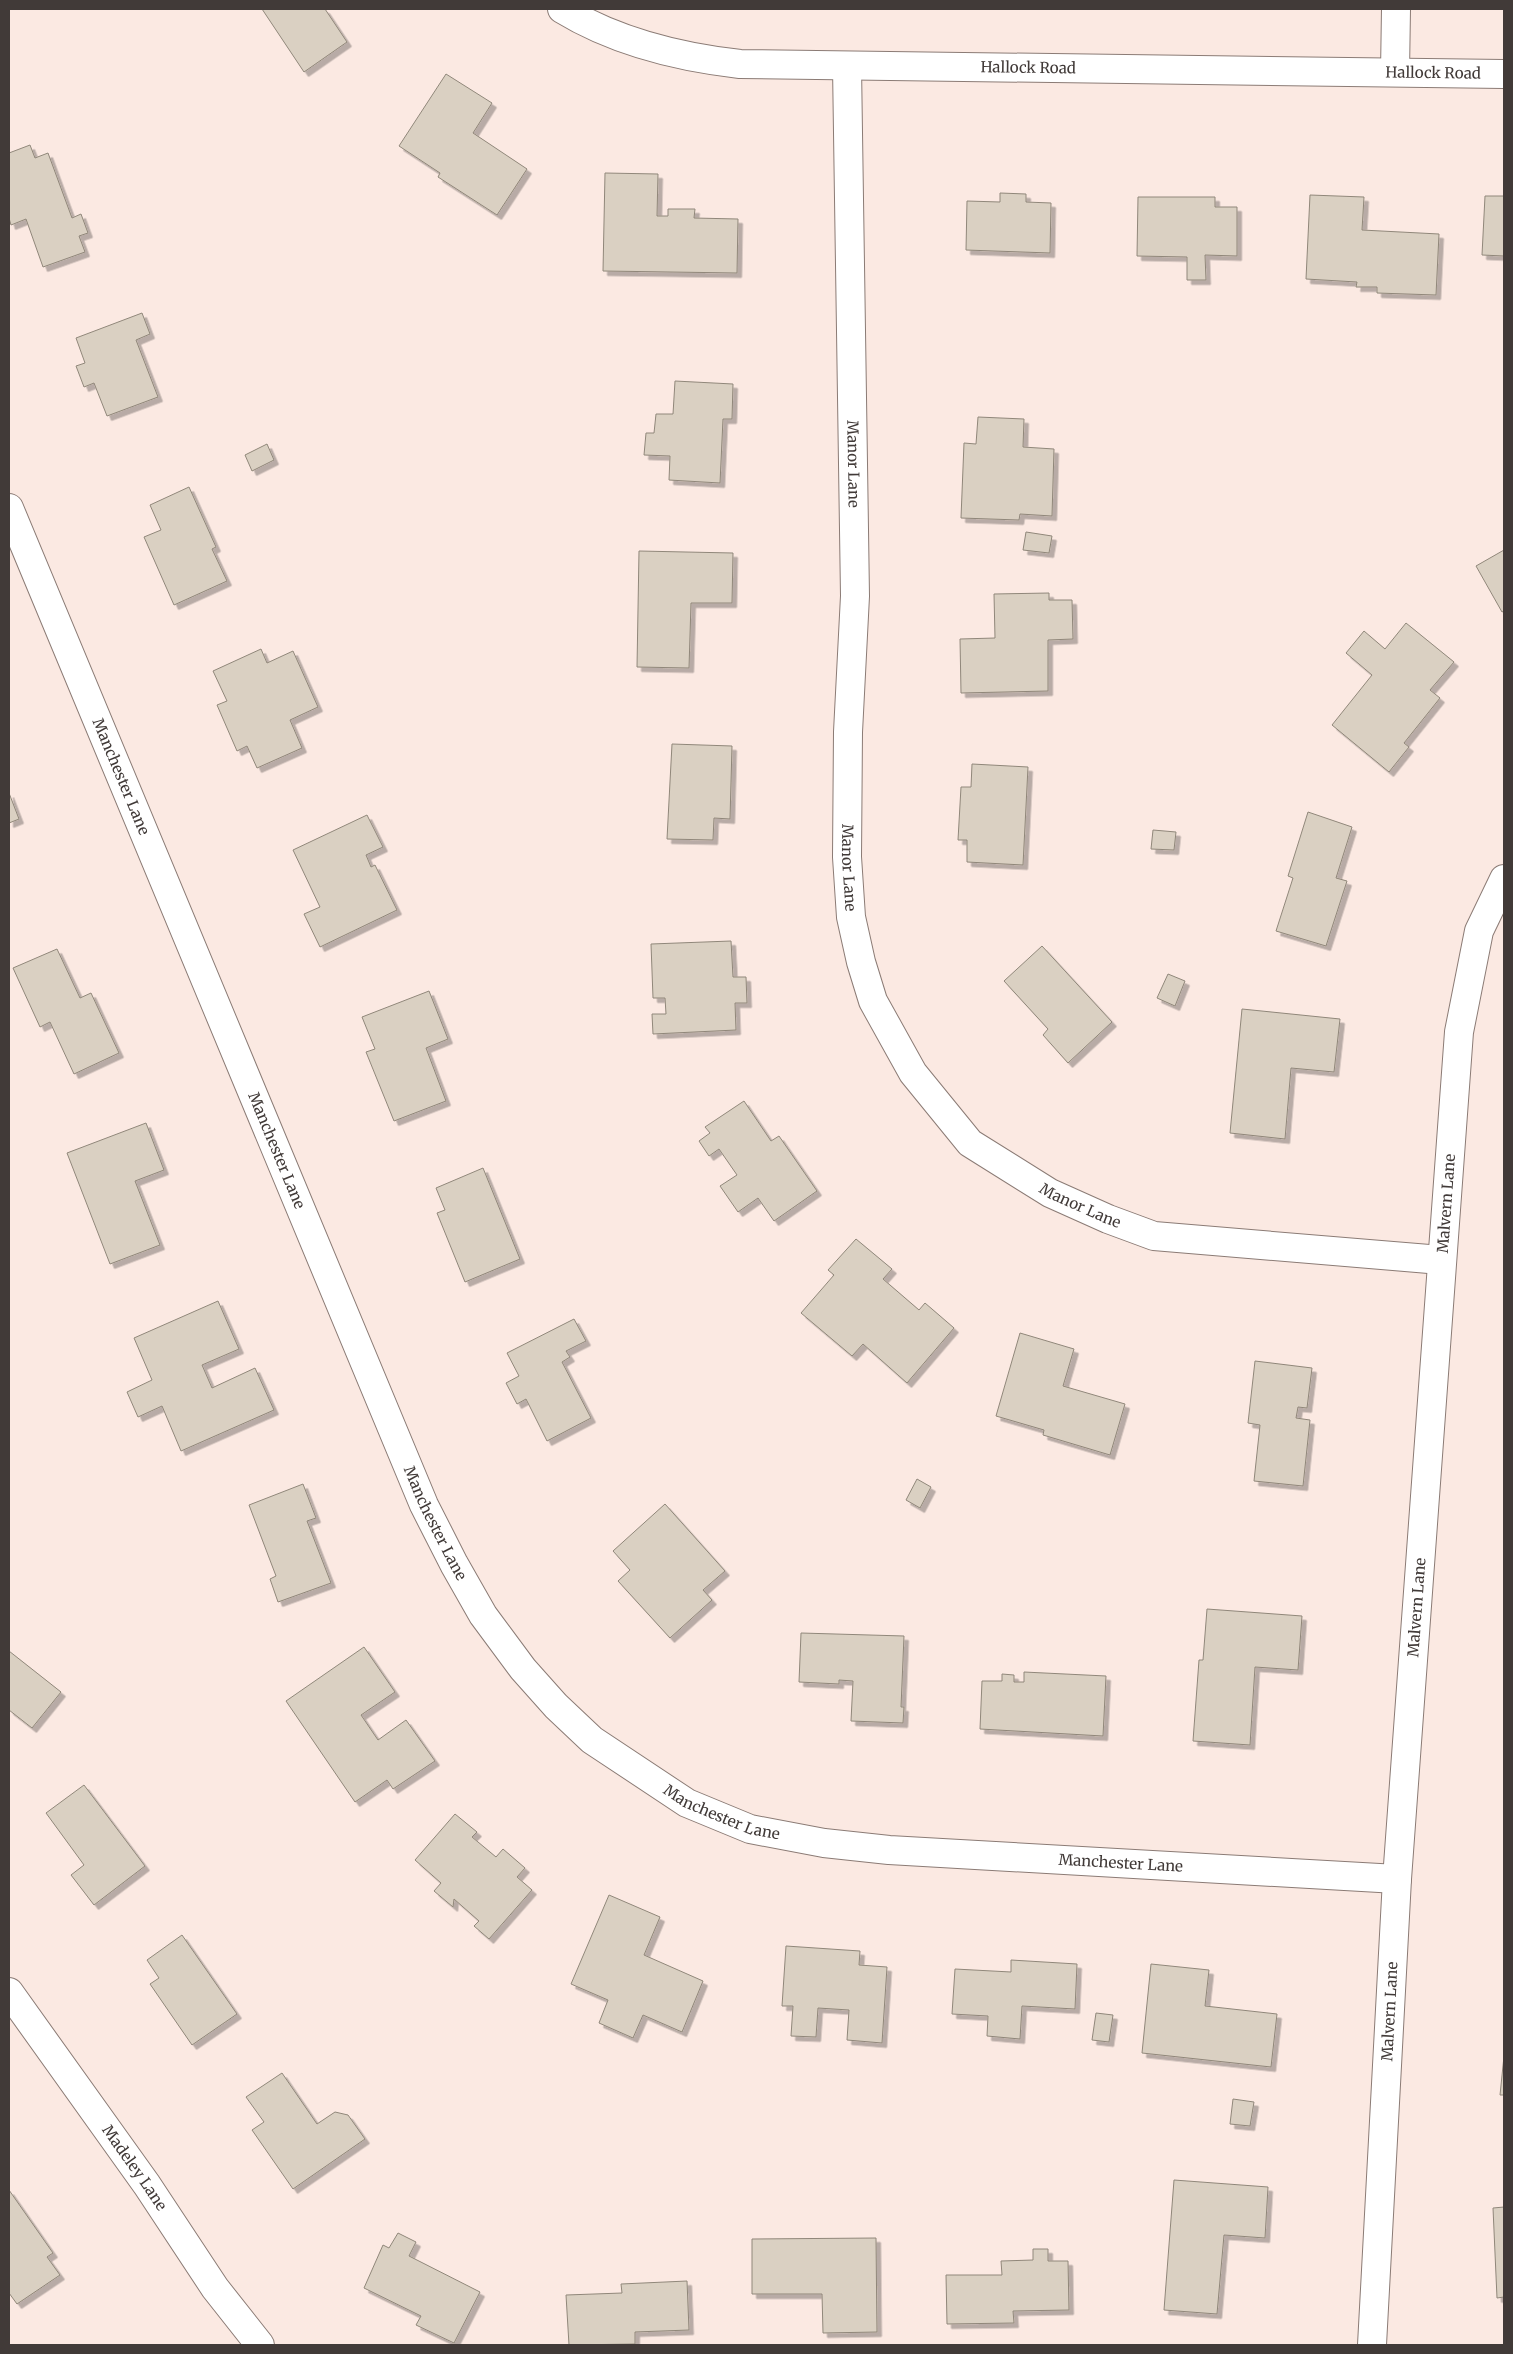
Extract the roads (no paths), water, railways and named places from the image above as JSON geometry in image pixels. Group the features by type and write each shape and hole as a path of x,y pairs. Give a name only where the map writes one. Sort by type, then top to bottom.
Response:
{"street":[{"name":"Hallock Road","path":"562,9 606,32 671,54 740,64 1504,74"},
{"path":"1395,72 1396,9"},
{"name":"Manor Lane","path":"847,66 855,596 848,732 847,858 851,917 861,962 873,1001 913,1073 970,1143 1050,1193 1108,1219 1154,1236 1441,1260"},
{"name":"Manchester Lane","path":"9,508 424,1505 483,1615 523,1669 556,1706 592,1740 688,1803 750,1830 824,1843 889,1850 1397,1879"},
{"name":"Malvern Lane","path":"1372,2345 1397,1879 1459,1032 1479,931 1504,879"},
{"name":"Madeley Lane","path":"9,1992 147,2184 215,2288 260,2345"}]}
